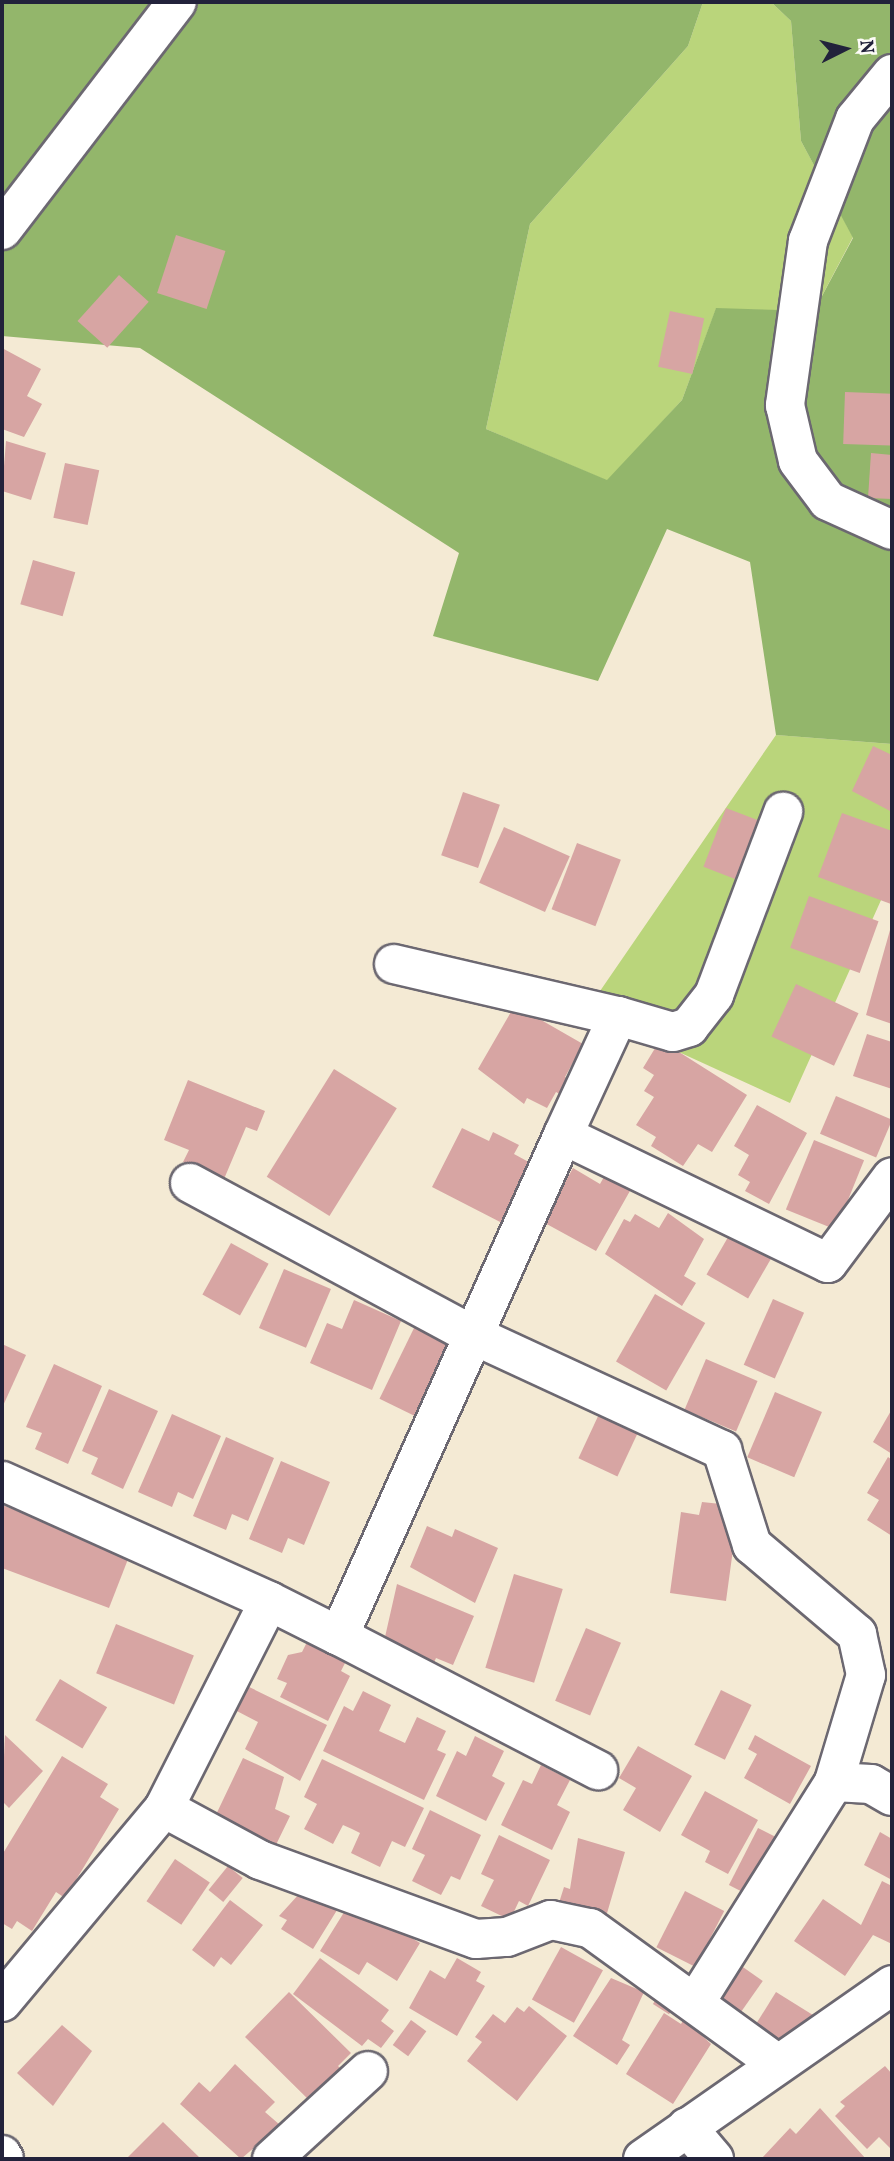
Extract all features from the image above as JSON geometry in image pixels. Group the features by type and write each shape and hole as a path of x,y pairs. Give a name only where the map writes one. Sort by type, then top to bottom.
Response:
{"street":[{"path":"2,230 177,2"},
{"path":"892,74 855,119 808,241 785,405 798,461 828,501 892,530"},
{"path":"394,964 618,1016 673,1032 689,1027 715,995 783,812"},
{"path":"339,1636 471,1334 618,1016"},
{"path":"563,1135 828,1263 892,1177"},
{"path":"190,1183 471,1334 722,1450 752,1545 857,1634 866,1675 834,1782 695,2003"},
{"path":"2,1481 269,1601 598,1770"},
{"path":"2,2002 164,1808 269,1601"},
{"path":"834,1782 872,1784 892,1796"},
{"path":"164,1808 260,1860 475,1939 507,1937 551,1920 590,1928 778,2064"},
{"path":"643,2159 892,1985"},
{"path":"272,2159 368,2071"},
{"path":"687,2127 713,2159"}],"green space":[{"path":"2,2 703,2 688,46 530,224 486,429 607,480 682,400 716,308 814,311 853,238 801,141 791,21 771,2 892,2 892,744 776,735 750,562 667,529 598,681 433,636 459,553 140,348 2,336"},
{"path":"703,2 771,2 791,21 801,141 853,237 814,311 716,309 682,400 608,481 486,429 530,224 688,46"},
{"path":"776,735 892,744 892,891 886,889 790,1103 587,1010"}],"building":[{"path":"176,235 225,251 207,309 157,293"},
{"path":"119,275 149,302 107,348 78,321"},
{"path":"670,311 704,318 692,374 658,367"},
{"path":"2,348 41,369 27,396 42,404 24,437 2,429"},
{"path":"845,392 892,394 890,446 843,444"},
{"path":"6,441 46,453 31,500 2,491"},
{"path":"871,453 892,455 892,499 868,498"},
{"path":"65,463 99,470 88,525 53,518"},
{"path":"33,560 75,572 63,616 20,604"},
{"path":"873,746 892,755 892,812 852,791"},
{"path":"463,792 500,805 478,868 441,855"},
{"path":"726,808 772,826 749,884 703,867"},
{"path":"842,813 892,831 891,904 818,877"},
{"path":"504,827 570,856 545,912 479,883"},
{"path":"577,843 621,860 595,926 552,909"},
{"path":"809,896 879,921 860,973 790,948"},
{"path":"892,923 892,1024 866,1015"},
{"path":"796,984 859,1013 834,1066 771,1037"},
{"path":"515,1005 583,1044 565,1077 574,1082 565,1097 556,1092 547,1108 527,1098 524,1104 478,1069"},
{"path":"867,1034 892,1042 892,1089 853,1076"},
{"path":"660,1040 747,1095 712,1152 698,1144 683,1166 651,1146 656,1137 636,1125 654,1097 644,1091 654,1075 643,1068"},
{"path":"334,1069 397,1108 329,1216 267,1177"},
{"path":"188,1080 265,1111 257,1131 246,1127 224,1179 183,1162 189,1150 164,1140"},
{"path":"836,1096 892,1120 876,1158 820,1134"},
{"path":"757,1105 807,1133 769,1204 745,1191 750,1182 738,1175 749,1155 734,1146"},
{"path":"462,1128 489,1141 493,1132 519,1145 514,1154 536,1166 506,1225 432,1187"},
{"path":"814,1140 864,1160 836,1230 786,1210"},
{"path":"573,1168 600,1184 609,1168 635,1182 596,1251 543,1222"},
{"path":"668,1213 704,1239 684,1276 696,1283 682,1306 605,1254 624,1219 630,1222 635,1214 659,1228"},
{"path":"731,1232 773,1256 748,1298 706,1274"},
{"path":"231,1243 269,1264 240,1315 202,1295"},
{"path":"284,1269 331,1289 306,1348 259,1328"},
{"path":"655,1294 705,1323 666,1391 616,1362"},
{"path":"773,1299 804,1313 775,1379 744,1365"},
{"path":"354,1300 401,1321 372,1390 310,1363 327,1323 342,1329"},
{"path":"415,1326 452,1344 416,1417 379,1399"},
{"path":"2,1344 26,1355 2,1408"},
{"path":"706,1359 758,1381 736,1432 685,1410"},
{"path":"54,1364 102,1386 68,1464 35,1449 42,1433 26,1427"},
{"path":"109,1389 158,1411 123,1489 91,1474 98,1458 82,1451"},
{"path":"775,1392 822,1412 794,1477 747,1457"},
{"path":"892,1409 892,1454 873,1442"},
{"path":"600,1412 639,1430 617,1476 578,1458"},
{"path":"172,1414 221,1436 193,1499 178,1492 172,1507 138,1492"},
{"path":"226,1437 274,1458 248,1521 232,1514 226,1530 193,1516"},
{"path":"888,1457 892,1460 892,1536 867,1520 879,1500 867,1493"},
{"path":"281,1461 330,1482 304,1545 288,1538 282,1553 249,1539"},
{"path":"702,1502 730,1505 737,1520 726,1601 670,1593 681,1512 699,1515"},
{"path":"2,1505 130,1554 109,1608 2,1568"},
{"path":"427,1526 452,1537 455,1529 498,1548 475,1603 410,1567"},
{"path":"514,1574 563,1589 534,1683 485,1668"},
{"path":"397,1584 474,1616 453,1665 436,1658 433,1665 385,1637"},
{"path":"116,1624 194,1655 174,1705 96,1673"},
{"path":"586,1628 621,1643 590,1716 555,1701"},
{"path":"308,1640 347,1659 341,1671 350,1676 328,1721 280,1697 287,1683 277,1679 288,1655 302,1652"},
{"path":"60,1679 107,1707 82,1748 35,1720"},
{"path":"245,1685 327,1725 300,1781 245,1749 258,1722 233,1709"},
{"path":"721,1690 752,1705 725,1760 694,1745"},
{"path":"363,1691 391,1705 379,1731 405,1743 417,1717 446,1731 437,1750 446,1754 424,1800 323,1751 344,1706 353,1711"},
{"path":"5,1735 43,1771 9,1808 2,1801"},
{"path":"755,1735 811,1766 790,1804 744,1778 757,1754 748,1749"},
{"path":"475,1736 504,1751 492,1776 505,1783 486,1821 436,1796 457,1751 466,1756"},
{"path":"638,1746 692,1776 660,1832 623,1810 636,1788 619,1778"},
{"path":"62,1756 108,1784 100,1797 119,1809 65,1898 56,1892 32,1931 17,1921 12,1929 2,1923 2,1855"},
{"path":"243,1758 284,1777 275,1809 290,1816 272,1853 212,1823"},
{"path":"322,1759 424,1808 405,1847 392,1841 380,1867 351,1853 360,1833 343,1825 333,1844 304,1829 317,1804 304,1797"},
{"path":"541,1765 570,1780 557,1805 570,1812 552,1850 501,1825 523,1780 532,1784"},
{"path":"705,1791 758,1820 728,1874 705,1862 710,1851 681,1835"},
{"path":"430,1810 481,1835 460,1880 451,1876 441,1895 412,1881 425,1855 412,1849"},
{"path":"758,1828 785,1842 756,1899 729,1885"},
{"path":"880,1832 892,1839 892,1880 864,1865"},
{"path":"499,1835 550,1860 528,1906 519,1901 510,1920 481,1906 494,1880 481,1874"},
{"path":"578,1838 625,1852 605,1920 558,1906 564,1887 570,1889"},
{"path":"175,1859 210,1882 181,1925 146,1901"},
{"path":"228,1866 243,1878 223,1902 208,1890"},
{"path":"882,1881 892,1886 892,1944 873,1935 845,1976 794,1941 823,1899 861,1925"},
{"path":"310,1882 342,1902 313,1949 281,1929 287,1920 279,1916"},
{"path":"685,1891 724,1911 696,1967 656,1947"},
{"path":"230,1900 263,1925 231,1965 221,1957 214,1967 192,1950"},
{"path":"351,1901 420,1943 397,1981 367,1962 359,1975 320,1951"},
{"path":"561,1947 603,1970 574,2023 532,1999"},
{"path":"320,1958 389,2010 381,2021 394,2031 381,2048 368,2039 362,2046 293,1994"},
{"path":"457,1958 481,1972 476,1981 485,1986 457,2036 409,2008 430,1970 445,1979"},
{"path":"730,1958 763,1981 739,2015 706,1992"},
{"path":"611,1978 644,1992 622,2040 630,2045 617,2065 573,2036"},
{"path":"663,1988 679,1998 669,2014 653,2004"},
{"path":"289,1992 351,2053 338,2066 346,2074 315,2106 245,2037"},
{"path":"776,1992 813,2015 789,2054 752,2031"},
{"path":"529,2006 567,2036 517,2101 467,2061 482,2042 475,2037 493,2014 505,2023 517,2007 524,2012"},
{"path":"664,2013 681,2024 684,2019 711,2044 673,2104 626,2074"},
{"path":"411,2020 426,2031 408,2056 393,2045"},
{"path":"62,2025 92,2051 53,2106 17,2073"},
{"path":"235,2064 275,2102 265,2112 280,2125 241,2159 180,2104 199,2082 210,2092"},
{"path":"885,2066 892,2074 892,2150 879,2137 867,2149 835,2116 845,2106 840,2102"},
{"path":"820,2108 866,2159 761,2159 790,2128 796,2134"},
{"path":"163,2122 201,2159 126,2159"}]}
